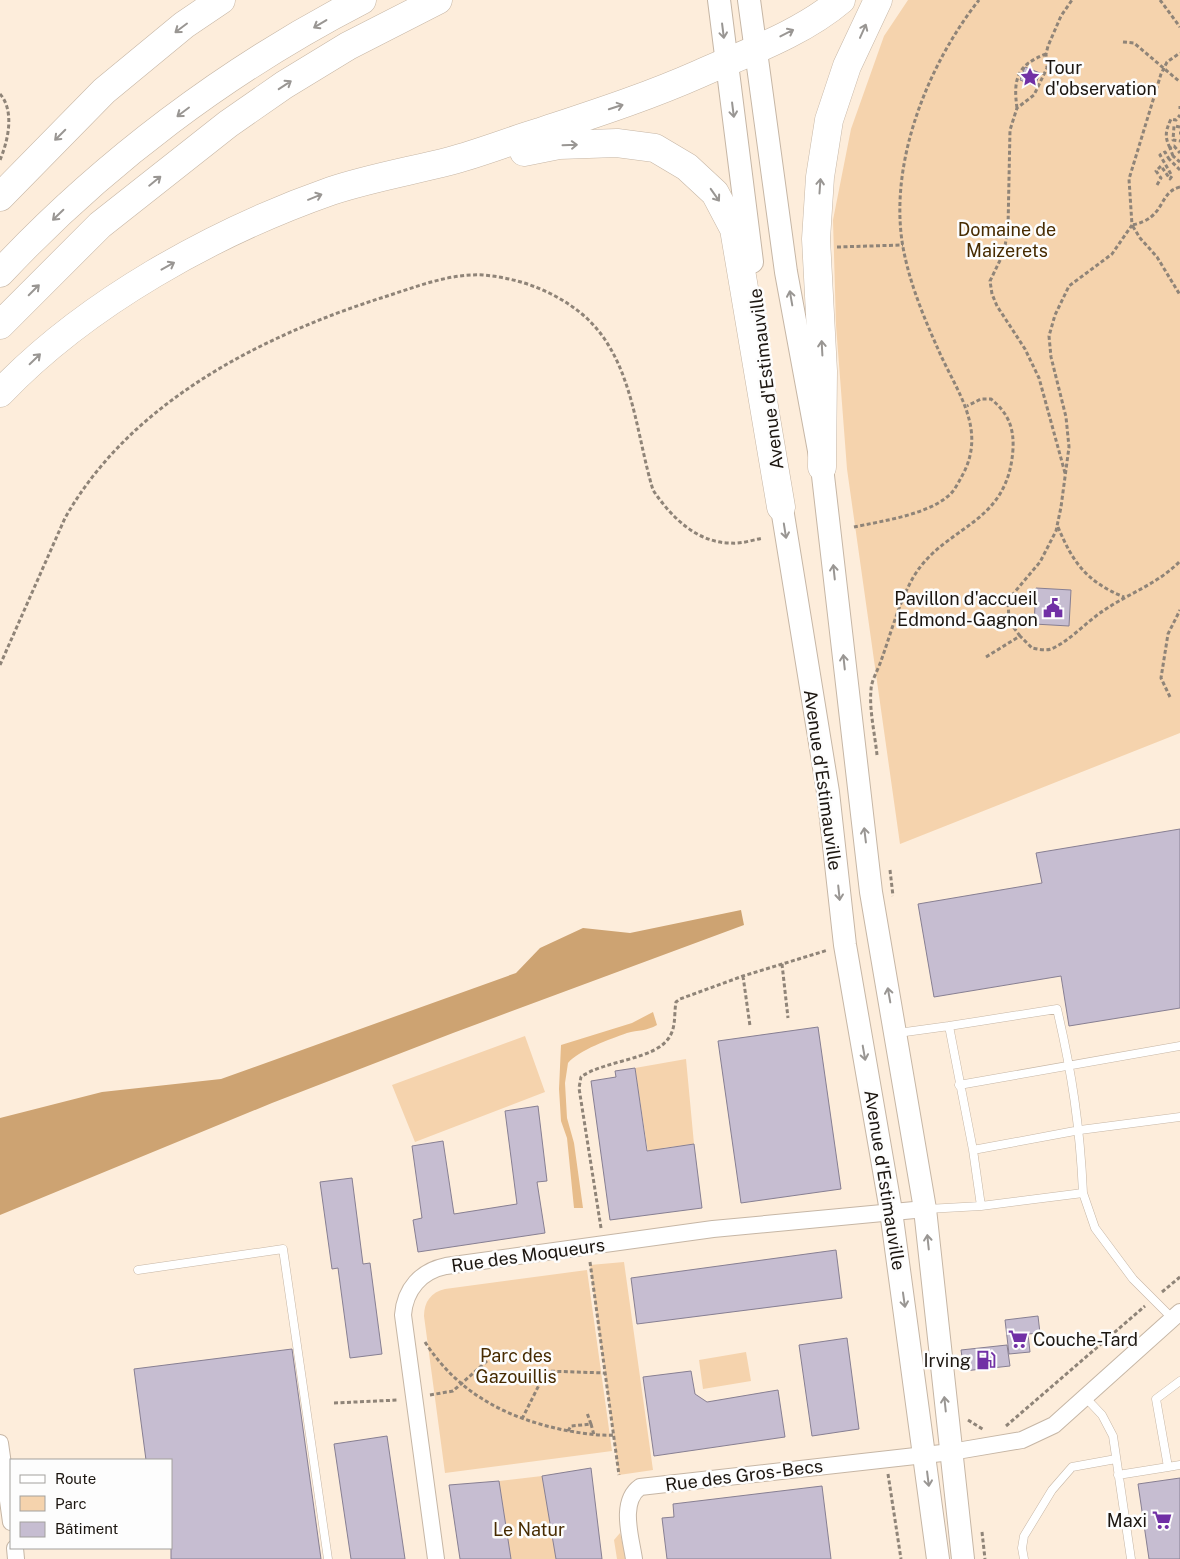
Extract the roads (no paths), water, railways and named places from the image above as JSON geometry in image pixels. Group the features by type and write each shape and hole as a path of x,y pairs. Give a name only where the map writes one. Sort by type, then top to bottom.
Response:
{"highway":[{"path":"0,197 104,91 184,25 221,0"},
{"path":"0,273 88,187 163,127 251,65 362,0"},
{"path":"0,325 100,225 228,124 284,85 348,46 438,0"},
{"path":"0,393 57,340 106,303 168,266 272,215 333,190 452,160 636,101 755,50 814,19 841,0"},
{"path":"822,467 823,371 817,248 820,177 829,120 847,66 878,0"},
{"path":"452,160 515,154 559,145 617,143 655,148 688,166 715,193 734,229 780,507"}],"main road":[{"name":"Avenue d'Estimauville","path":"719,0 780,507 828,792 846,945 891,1211 938,1559"},
{"name":"Avenue d'Estimauville","path":"749,0 786,272 822,467 871,892 925,1209 962,1559"}],"street":[{"name":"Rue des Moqueurs","path":"436,1559 403,1314 405,1301 411,1288 426,1274 446,1266 588,1245 713,1229 925,1209"},
{"name":"Rue des Gros-Becs","path":"634,1559 629,1509 632,1495 640,1487 950,1452 1022,1440 1054,1425 1176,1316"},
{"path":"0,1442 10,1515"}],"lane":[{"path":"895,1034 1056,1009 1070,1064 1080,1130 1083,1192 1095,1228 1133,1279 1176,1316"},
{"path":"949,1026 973,1150 981,1206"},
{"path":"959,1085 1180,1046"},
{"path":"973,1150 1080,1130 1180,1116"},
{"path":"925,1209 981,1206 1083,1192"},
{"path":"138,1270 283,1249 328,1559"},
{"path":"1168,1467 1156,1399 1180,1381"},
{"path":"1085,1397 1102,1415 1113,1436 1131,1559"},
{"path":"1024,1559 1022,1548 1024,1536 1052,1490 1072,1467 1116,1458"},
{"path":"1118,1475 1180,1465"}],"place":[{"name":"Tour d'observation","path":"1030,77"},
{"name":"Pavillon d'accueil Edmond-Gagnon","path":"1053,608"},
{"name":"Couche-Tard","path":"1018,1339"},
{"name":"Irving","path":"986,1360"},
{"name":"Maxi","path":"1162,1520"}],"park label":[{"name":"Domaine de Maizerets","path":"1007,239"},
{"name":"Parc des Gazouillis","path":"516,1365"},
{"name":"Le Natur","path":"529,1529"}]}
